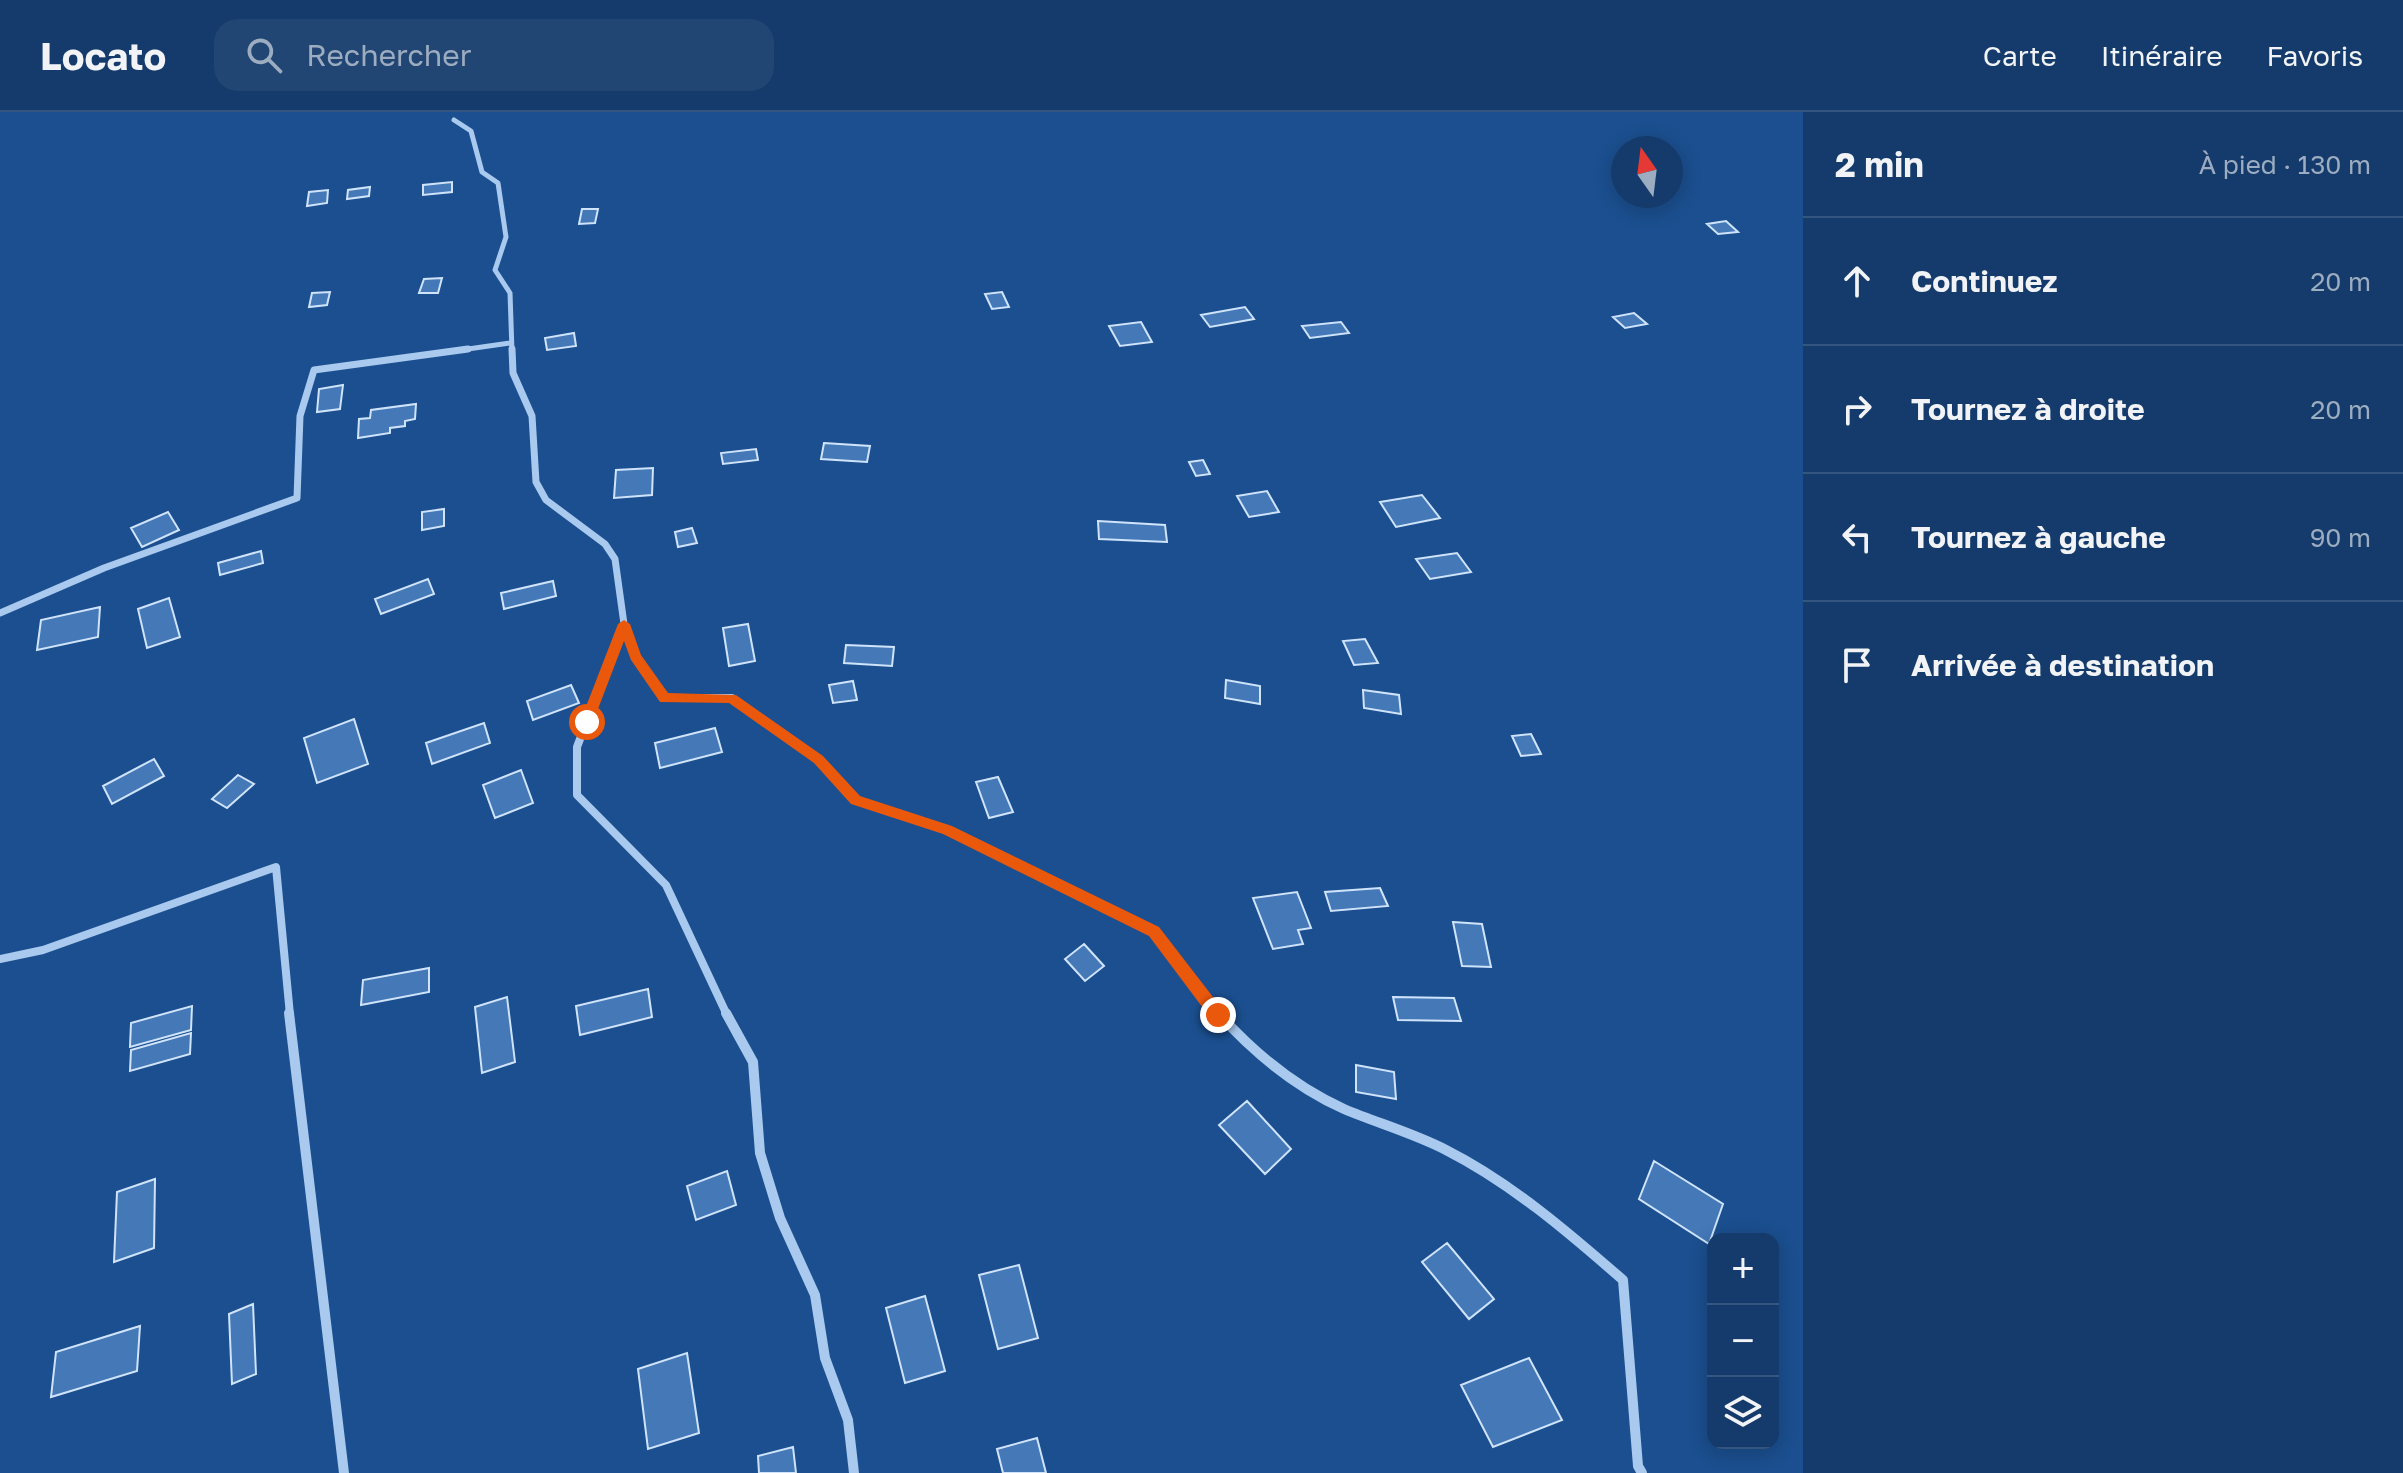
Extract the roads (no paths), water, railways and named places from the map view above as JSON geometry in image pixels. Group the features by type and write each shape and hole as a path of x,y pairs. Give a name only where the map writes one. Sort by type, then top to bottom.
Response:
{"street":[{"path":"454,120 471,131 482,172 498,183 507,220 505,254 495,270 510,293 513,373 532,416 536,482 546,500 605,544 615,559 624,624 635,657 665,698 732,698 819,759 855,800 947,830 1095,905 1140,922 1154,931 1218,1015 1274,1067 1326,1100 1445,1150 1534,1203 1623,1280 1642,1473"},
{"path":"0,613 104,568 297,498 305,388 314,370 510,343"},
{"path":"624,624 577,747 577,795 666,885 733,1029 753,1062 760,1153 780,1218 815,1295 825,1358 848,1420 854,1473"},
{"path":"0,959 43,950 276,867 285,997 336,1377 344,1473"}]}
